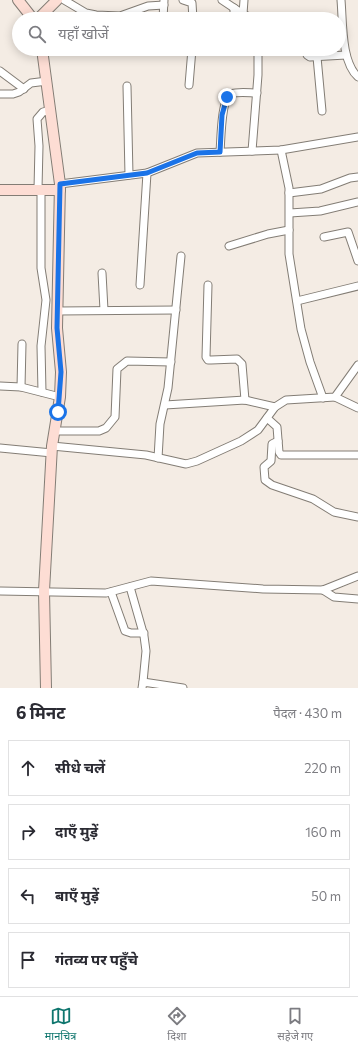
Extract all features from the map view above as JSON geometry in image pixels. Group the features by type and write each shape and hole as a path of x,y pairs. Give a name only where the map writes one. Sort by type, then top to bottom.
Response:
{"main road":[{"path":"18,0 27,12"},
{"path":"45,12 57,0"},
{"path":"43,56 60,187 58,345 61,372 60,397 52,449 44,591 46,688"},
{"path":"0,190 60,187"}],"street":[{"path":"64,0 84,12"},
{"path":"183,0 192,3 193,12"},
{"path":"222,0 240,12"},
{"path":"243,12 244,0"},
{"path":"341,0 342,12"},
{"path":"131,12 164,2 163,12"},
{"path":"346,55 350,68 358,77"},
{"path":"189,85 191,56"},
{"path":"252,152 257,93 258,56"},
{"path":"308,56 332,56"},
{"path":"317,57 322,111"},
{"path":"0,70 24,89"},
{"path":"0,94 13,94 24,89 31,83 47,81"},
{"path":"127,86 129,175"},
{"path":"220,152 222,115 227,97 232,93 257,93"},
{"path":"42,392 41,346 46,300 41,268 39,146 37,119 43,112 51,110"},
{"path":"60,187 147,173 197,153 281,150 358,137"},
{"path":"281,150 289,193 289,254 301,329 310,362 323,398"},
{"path":"140,285 147,173"},
{"path":"289,193 321,189 350,178 358,177"},
{"path":"290,213 320,211 358,202"},
{"path":"229,246 268,234 289,230"},
{"path":"324,237 345,231 348,232 358,261"},
{"path":"158,458 160,424 171,362 181,256"},
{"path":"102,273 104,310"},
{"path":"208,285 206,357 208,360 236,359 240,361 242,364 245,400"},
{"path":"297,301 358,286"},
{"path":"58,311 176,310"},
{"path":"21,387 22,344"},
{"path":"54,431 99,431 106,428 115,417 118,370 122,364 127,361 171,362"},
{"path":"335,397 358,366"},
{"path":"0,386 21,387 60,397"},
{"path":"0,448 52,449 158,458 186,464 197,461 241,441 258,430 274,406 286,400 335,397 358,408"},
{"path":"349,404 358,399"},
{"path":"164,405 245,400 274,406"},
{"path":"267,418 277,427 279,454 283,456 327,454 358,455"},
{"path":"278,442 272,444 271,461 264,467 265,480 272,485 313,499 334,512 358,517"},
{"path":"0,591 111,592 151,581 208,586 323,590 358,576"},
{"path":"130,587 144,634 146,651 143,685 183,688"},
{"path":"323,590 334,597 358,599"},
{"path":"111,592 125,631 130,634 144,634"}],"route":[{"path":"58,412 61,372 57,328 60,184 147,173 197,153 220,152 222,115 227,97"}]}
